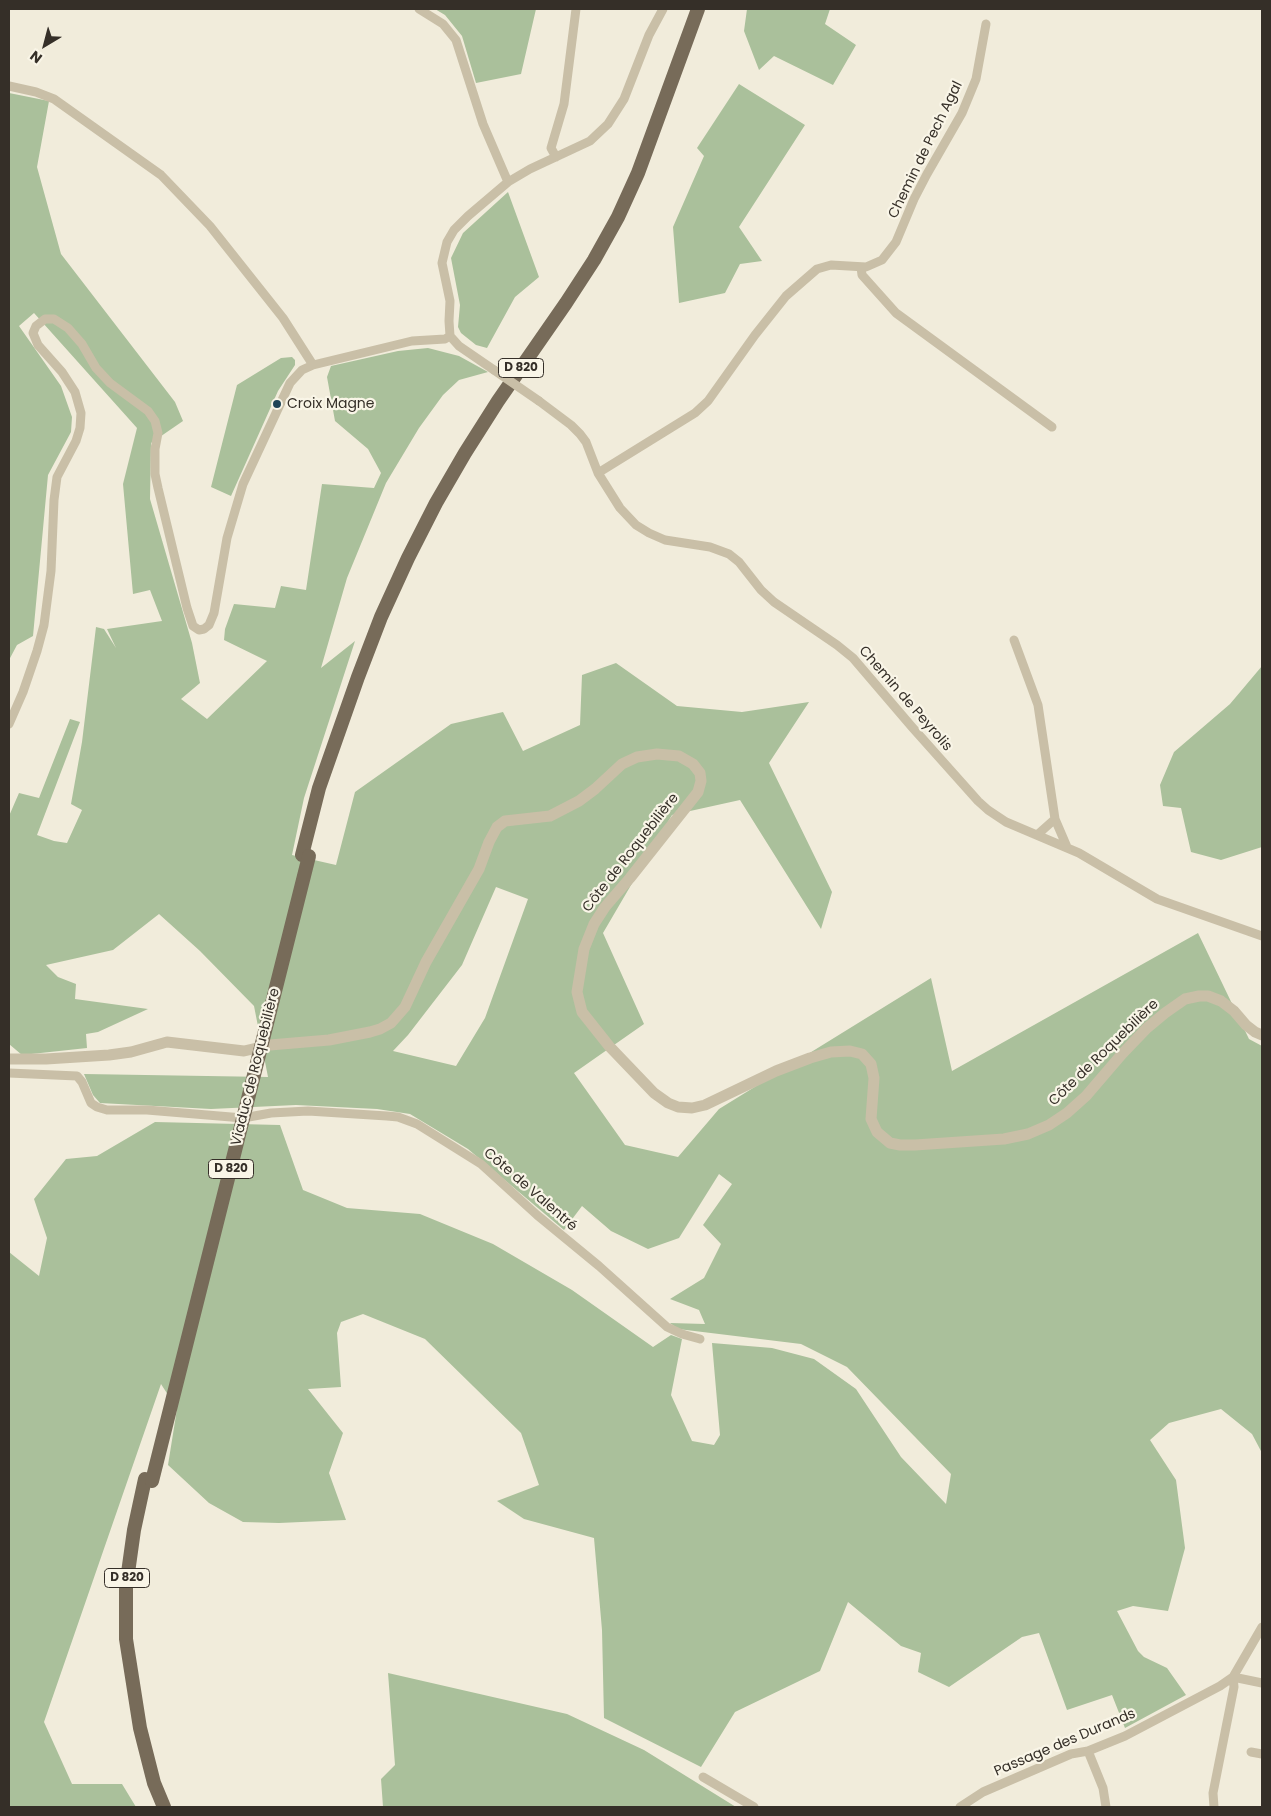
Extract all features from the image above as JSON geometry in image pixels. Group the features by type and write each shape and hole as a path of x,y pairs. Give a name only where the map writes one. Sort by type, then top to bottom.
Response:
{"main road":[{"name":"Viaduc de Roquebilière","path":"164,1807 154,1783 140,1728 132,1679 135,1580 149,1480 305,856 342,726 381,617 436,503 498,401 594,260 618,217 638,173 698,9"}],"street":[{"path":"419,9 443,24 456,40 483,124 508,182"},
{"path":"556,157 552,148 564,104 576,9"},
{"path":"9,724 23,692 44,624 51,571 57,476 76,441 80,428 81,413 74,392 62,372 38,345 33,332 36,326 45,319 54,319 68,328 82,344 96,368 110,384 148,411 155,420 158,433 155,474 186,608 193,626 199,630 204,629 209,625 214,613 227,538 243,484 290,383 302,370 313,365 412,341 445,339 450,336 450,301 442,263 447,242 454,230 508,182 590,141 608,124 624,99 649,35 663,9"},
{"name":"Chemin de Pech Agal","path":"598,473 695,413 708,401 755,335 786,296 817,270 830,264 866,267 882,260 899,237 923,182 962,114 976,80 986,24"},
{"path":"9,86 36,92 54,100 161,175 204,219 221,240 283,318 313,365"},
{"path":"861,267 862,275 896,313 1052,427"},
{"name":"Chemin de Peyrolis","path":"450,336 459,346 539,401 580,434 586,442 598,473 620,508 636,525 665,540 710,547 729,554 739,562 761,590 774,602 853,658 978,801 1006,822 1067,847 1157,899 1262,936"},
{"path":"1014,640 1038,705 1055,819 1067,847"},
{"name":"Côte de Roquebilière","path":"9,1059 109,1055 131,1052 167,1042 244,1051 270,1045 329,1040 380,1029 391,1023 405,1007 426,962 479,869 497,827 505,821 550,816 584,797 622,764 637,757 657,754 679,756 693,764 700,773 701,781 698,792 605,907 594,924 584,949 577,992 582,1012 609,1046 654,1093 668,1103 678,1107 692,1108 705,1105 776,1071 810,1058 831,1052 850,1051 862,1054 871,1064 874,1078 872,1118 877,1132 890,1142 900,1145 1004,1139 1028,1134 1049,1125 1067,1113 1086,1096 1147,1028 1185,1000 1199,996 1208,996 1234,1011 1246,1025 1262,1035"},
{"path":"1037,834 1055,819"},
{"name":"Côte de Valentré","path":"9,1073 77,1076 82,1082 91,1103 106,1110 147,1110 243,1118 271,1113 308,1110 392,1116 417,1124 481,1164 667,1327 700,1339"},
{"path":"1214,1807 1214,1793 1234,1687 1233,1677 1262,1626"},
{"path":"1233,1677 1262,1683"},
{"name":"Passage des Durands","path":"960,1807 983,1792 1071,1754 1088,1751 1125,1736 1220,1686 1233,1677"},
{"path":"1088,1751 1103,1788 1106,1807"},
{"path":"1251,1752 1262,1754"},
{"path":"703,1777 754,1807"}],"green space":[{"path":"435,9 536,9 521,74 476,83 462,36 445,15"},
{"path":"747,9 830,9 825,24 856,45 833,85 774,56 759,70 744,31"},
{"path":"739,84 805,125 739,227 762,261 740,264 725,293 679,303 673,227 704,156 697,148"},
{"path":"9,93 49,101 37,167 61,254 175,402 183,421 151,443 150,499 192,643 200,683 181,699 207,719 267,661 224,640 225,629 234,604 275,608 281,586 306,590 322,484 374,488 381,473 368,449 335,421 327,377 331,366 398,351 428,348 459,356 488,372 459,380 443,395 419,428 386,483 347,578 321,668 355,641 304,798 292,855 336,865 355,792 451,724 503,712 523,751 580,725 582,675 616,663 677,706 742,712 809,702 769,763 832,892 821,929 740,800 672,815 603,933 644,1024 574,1073 625,1145 678,1157 719,1109 931,978 952,1071 1198,933 1249,1039 1262,1046 1262,1453 1252,1434 1221,1409 1169,1423 1150,1440 1176,1480 1185,1548 1168,1611 1133,1606 1117,1611 1138,1651 1144,1657 1167,1668 1186,1695 1125,1728 1112,1695 1067,1710 1039,1633 1022,1637 949,1687 918,1672 921,1653 901,1646 848,1602 820,1671 735,1712 701,1767 604,1718 602,1630 594,1538 524,1519 497,1501 539,1485 521,1433 425,1339 363,1314 341,1322 337,1333 341,1387 308,1389 343,1433 329,1473 346,1520 279,1523 243,1522 209,1503 168,1465 177,1409 161,1384 44,1722 72,1784 122,1784 136,1807 9,1807 9,1252 39,1276 47,1238 34,1199 66,1159 97,1156 155,1122 280,1125 303,1190 347,1208 420,1214 493,1244 572,1290 653,1347 671,1335 682,1339 671,1395 692,1441 714,1445 720,1435 712,1343 772,1348 814,1359 856,1389 901,1457 946,1504 951,1474 847,1367 801,1344 678,1329 670,1323 705,1324 699,1310 670,1299 704,1278 721,1244 703,1225 732,1184 719,1174 679,1238 648,1249 611,1231 582,1206 564,1230 468,1149 410,1114 377,1109 296,1105 211,1109 100,1103 93,1095 84,1074 268,1077 254,1006 200,951 159,914 113,950 46,965 58,977 76,984 75,999 148,1009 98,1032 86,1034 87,1048 22,1055 9,1044 9,816 19,793 39,798 70,719 80,722 37,835 67,843 82,810 71,804 82,742 96,627 104,629 116,648 107,629 162,621 150,590 133,594 123,484 137,428 34,313 19,326 61,386 72,417 71,432 48,475 33,636 17,645 9,660","holes":["496,887 528,899 485,1018 456,1066 393,1051 408,1035 462,965"]},
{"path":"508,192 539,277 515,297 487,348 476,345 461,333 458,327 460,305 451,258 463,233"},
{"path":"292,357 295,360 295,365 278,391 231,496 211,487 237,385 281,358"},
{"path":"1262,666 1262,847 1221,860 1191,852 1181,808 1163,806 1160,785 1174,752 1230,704"},
{"path":"388,1673 567,1714 644,1750 736,1807 383,1807 381,1779 395,1765"}],"place":[{"name":"Croix Magne","path":"277,404"}]}
